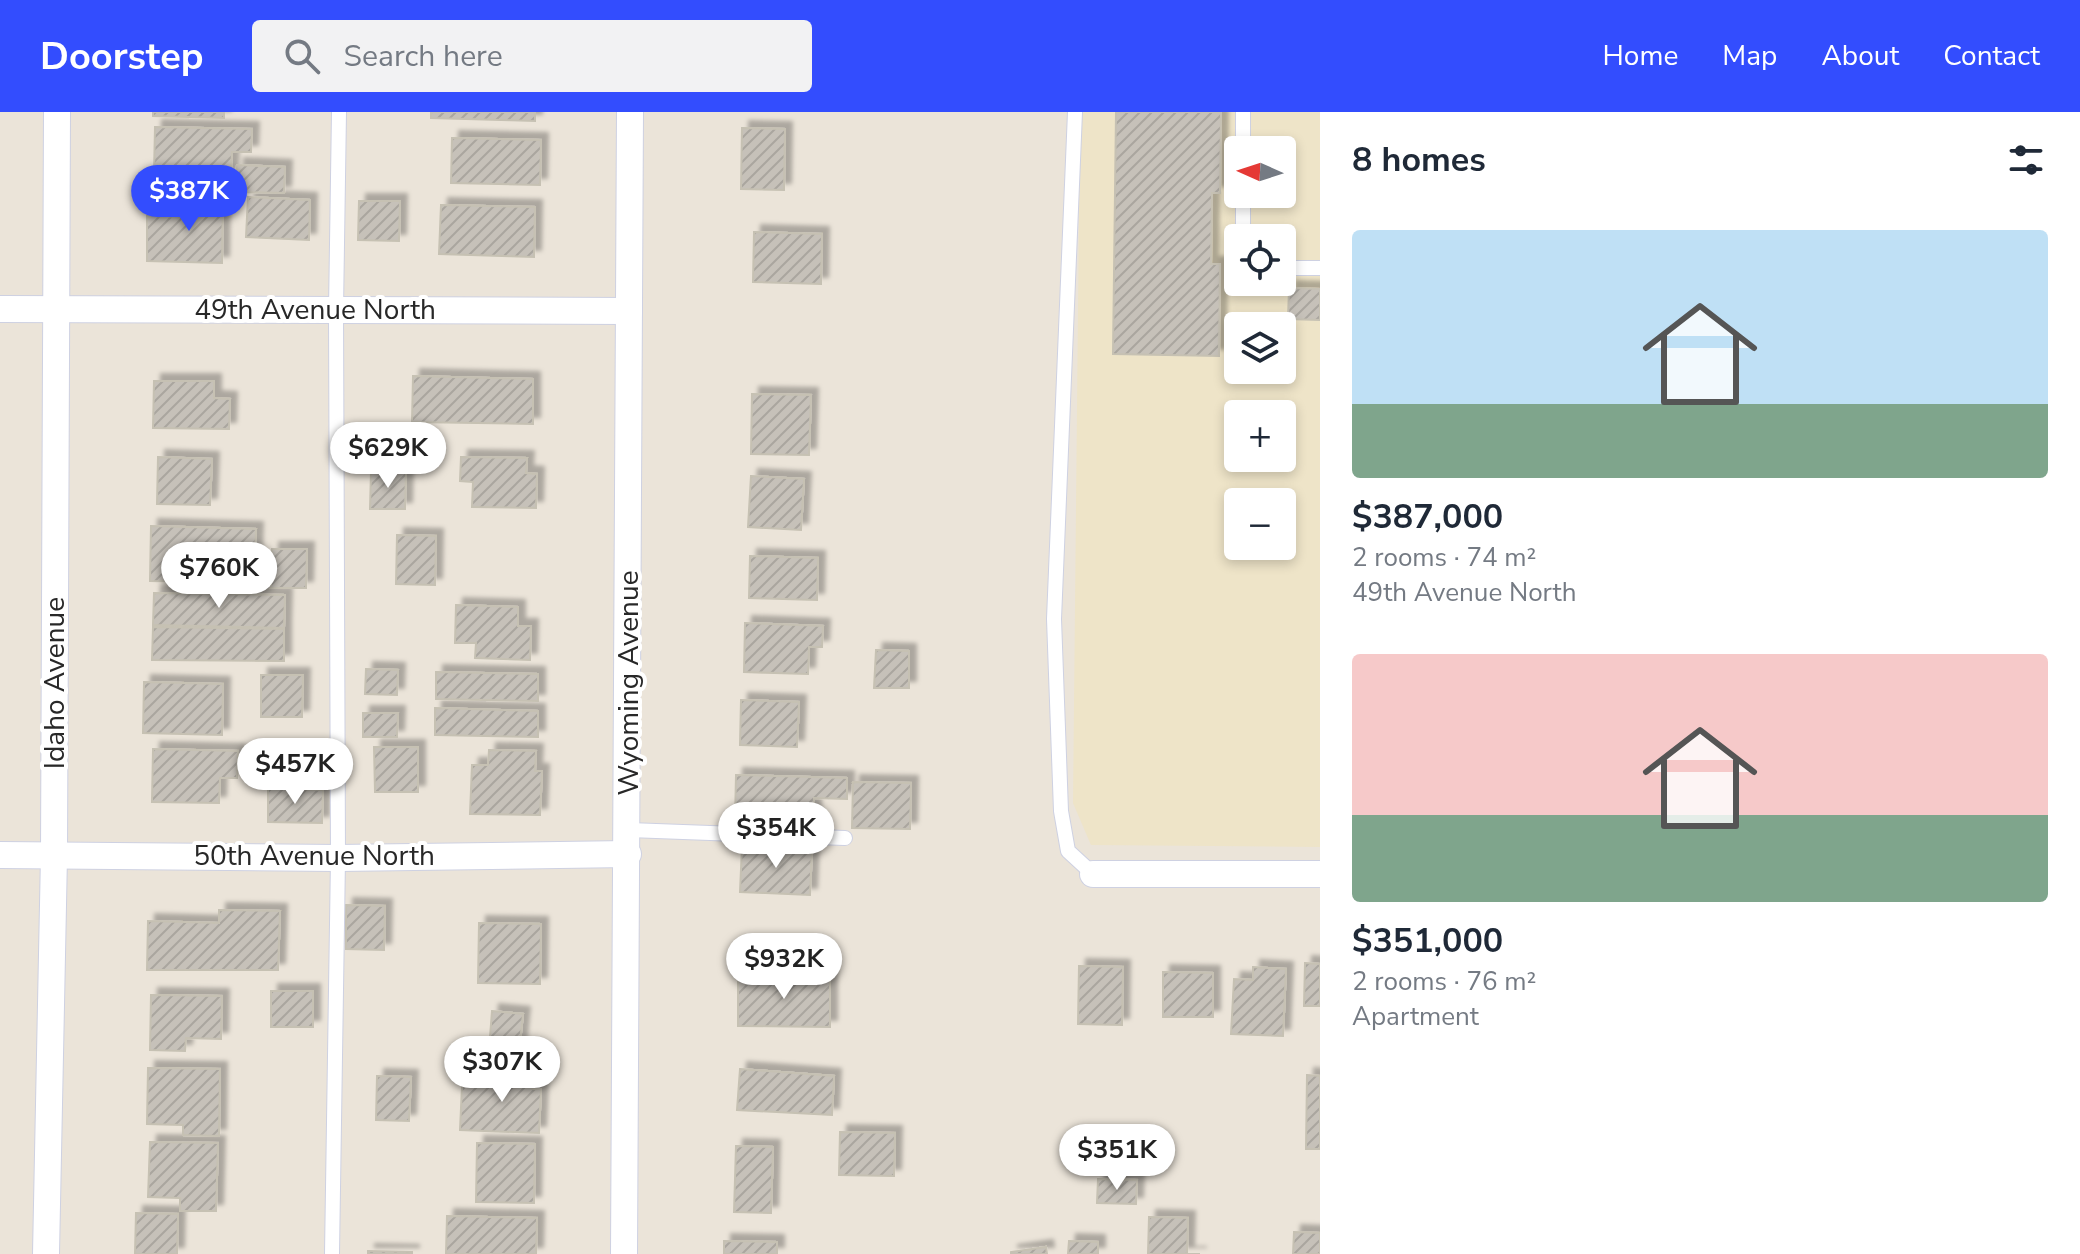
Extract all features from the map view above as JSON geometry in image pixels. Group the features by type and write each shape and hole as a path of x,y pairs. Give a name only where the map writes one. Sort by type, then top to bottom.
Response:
{"street":[{"name":"Idaho Avenue","path":"46,1254 54,855 57,112"},
{"name":"Wyoming Avenue","path":"624,1254 630,112"},
{"name":"49th Avenue North","path":"0,309 629,311"},
{"name":"50th Avenue North","path":"0,855 338,858 628,842"},
{"path":"1093,874 1320,874"}],"lane":[{"path":"332,1254 338,858 336,310 339,112"},
{"path":"1075,112 1054,619 1061,811 1068,851 1093,874"},
{"path":"1243,112 1243,136"},
{"path":"1296,268 1320,268"},
{"path":"628,842 845,838"}],"shaded area":[{"path":"1080,112 1320,112 1320,847 1091,845 1073,803"}],"building":[{"path":"153,112 224,112 224,118 153,116"},
{"path":"431,112 535,112 535,121 431,118"},
{"path":"1116,112 1221,112 1220,193 1212,193 1211,264 1220,264 1219,356 1113,354"},
{"path":"155,127 252,129 251,152 232,152 231,175 154,173"},
{"path":"742,128 785,129 784,190 741,189"},
{"path":"452,138 541,140 540,185 451,183"},
{"path":"237,165 285,167 284,193 236,192"},
{"path":"189,193 223,194 222,263 147,261 147,216 188,217"},
{"path":"248,197 310,200 309,240 246,237"},
{"path":"359,201 400,201 399,241 358,240"},
{"path":"441,205 535,207 534,257 439,254"},
{"path":"754,232 822,234 821,284 753,282"},
{"path":"1296,288 1320,289 1320,320 1296,319 1296,312 1288,312 1289,296 1296,296"},
{"path":"413,376 533,379 533,424 412,422"},
{"path":"154,381 214,381 214,398 230,399 229,429 153,428"},
{"path":"752,394 811,395 809,455 751,454"},
{"path":"158,457 212,459 210,505 157,504"},
{"path":"461,457 527,458 526,473 537,474 536,508 472,507 473,482 460,481"},
{"path":"371,471 406,471 405,509 370,509"},
{"path":"751,476 804,479 801,530 748,527"},
{"path":"151,526 256,529 254,583 150,581"},
{"path":"397,535 436,536 435,585 396,584"},
{"path":"272,549 307,549 306,588 271,588"},
{"path":"750,556 818,558 817,600 749,598"},
{"path":"154,593 285,595 284,628 153,625"},
{"path":"456,605 518,607 518,626 531,626 530,660 475,658 476,643 455,643"},
{"path":"745,623 823,626 822,647 809,647 808,674 744,672"},
{"path":"153,627 284,629 284,661 152,660"},
{"path":"876,650 909,651 909,688 874,688"},
{"path":"366,669 398,670 397,695 365,694"},
{"path":"436,672 538,674 538,701 436,699"},
{"path":"261,675 303,675 302,717 261,717"},
{"path":"144,682 223,684 222,735 143,733"},
{"path":"741,700 799,702 797,747 740,745"},
{"path":"435,708 538,711 538,737 435,735"},
{"path":"363,713 398,713 397,737 363,737"},
{"path":"374,747 418,747 418,792 375,792"},
{"path":"153,749 238,751 237,778 220,778 219,803 152,802"},
{"path":"489,750 536,751 535,771 542,771 540,815 470,814 472,765 488,765"},
{"path":"736,775 847,778 847,799 814,798 814,822 735,820"},
{"path":"853,782 911,783 910,829 852,828"},
{"path":"268,788 323,790 322,823 268,822"},
{"path":"742,846 812,849 810,895 740,892"},
{"path":"346,905 385,906 384,950 346,949"},
{"path":"219,910 280,911 278,970 147,970 148,921 219,923"},
{"path":"479,923 541,924 540,984 478,983"},
{"path":"1305,963 1320,964 1320,1006 1304,1006"},
{"path":"1079,966 1123,967 1122,1025 1078,1024"},
{"path":"1253,967 1286,969 1283,1036 1231,1034 1234,979 1253,980"},
{"path":"1163,972 1213,973 1213,1017 1163,1017"},
{"path":"738,974 830,976 830,1027 738,1026"},
{"path":"271,991 313,991 313,1027 271,1027"},
{"path":"151,995 222,996 221,1039 186,1038 185,1051 150,1050"},
{"path":"492,1011 523,1014 519,1053 489,1050"},
{"path":"148,1068 220,1069 219,1136 183,1135 183,1125 147,1124"},
{"path":"740,1069 834,1076 832,1115 737,1110"},
{"path":"490,1070 532,1071 532,1089 541,1089 539,1133 460,1130 462,1086 490,1087"},
{"path":"1307,1075 1320,1076 1320,1149 1306,1149"},
{"path":"377,1076 411,1077 409,1121 376,1120"},
{"path":"840,1132 895,1133 894,1176 839,1175"},
{"path":"150,1142 218,1143 216,1211 180,1211 180,1198 148,1197"},
{"path":"477,1143 535,1144 534,1203 476,1202"},
{"path":"736,1146 773,1147 771,1213 734,1212"},
{"path":"1098,1179 1137,1180 1136,1204 1097,1203"},
{"path":"136,1213 178,1214 177,1254 135,1254"},
{"path":"447,1216 537,1218 536,1254 446,1254"},
{"path":"1149,1217 1188,1218 1187,1254 1148,1254"},
{"path":"1294,1232 1320,1233 1320,1254 1293,1254"},
{"path":"724,1241 777,1242 777,1254 724,1254"},
{"path":"1069,1241 1098,1242 1098,1254 1068,1254"},
{"path":"1046,1247 1047,1254 1011,1254 1011,1252"},
{"path":"368,1251 412,1252 412,1254 368,1254"}]}
